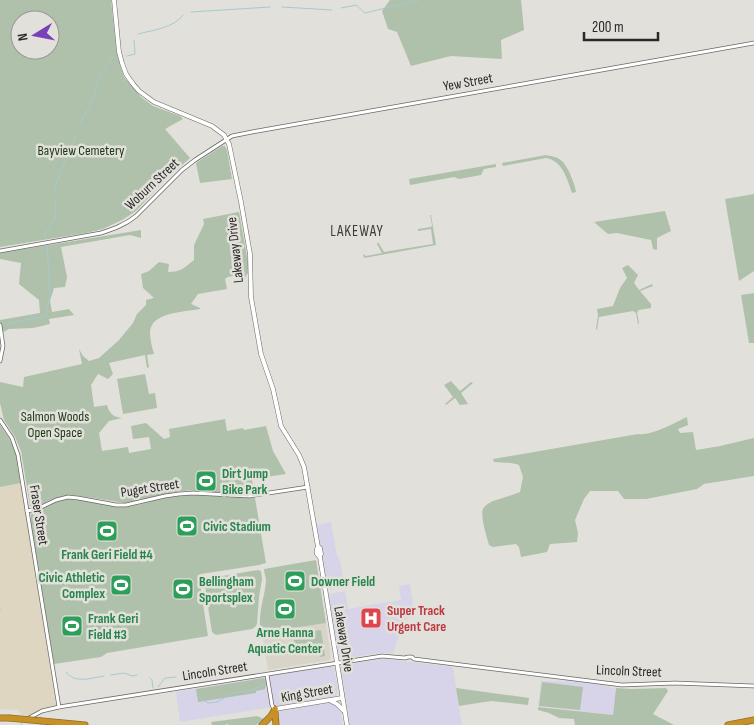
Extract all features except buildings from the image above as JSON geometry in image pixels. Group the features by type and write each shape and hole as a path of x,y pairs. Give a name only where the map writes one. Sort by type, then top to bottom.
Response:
{"highway":[{"path":"262,725 271,716 274,709"},
{"path":"274,709 276,725"},
{"path":"0,718 85,725"},
{"path":"728,725 754,720"}],"main road":[{"path":"114,0 119,52 126,74 133,84 149,99 212,126 227,139"},
{"name":"Lakeway Drive","path":"227,139 236,174 249,247 251,297 262,357 281,426 302,459 304,467 318,547 316,549 319,556 347,725"},
{"name":"King Street","path":"274,709 342,698"},
{"path":"326,701 335,702 344,712"}],"street":[{"name":"Yew Street","path":"227,139 232,136 252,132 754,43"},
{"name":"Woburn Street","path":"0,250 101,234 121,226 136,216 182,170 227,139"},
{"path":"0,325 3,346 0,362"},
{"name":"Fraser Street","path":"0,420 17,449 59,707"},
{"name":"Puget Street","path":"27,511 68,497 126,505 179,494 249,496 308,487"},
{"name":"Lincoln Street","path":"30,718 42,711 59,707 382,656 406,658 408,656 414,659 622,685 754,686"},
{"path":"267,675 274,709"}],"shaded area":[{"path":"21,483 56,705 42,709 31,716 22,715 18,710 0,709 0,487"},
{"path":"331,522 344,586 331,589 328,587 317,525"},
{"path":"410,584 415,617 405,619 393,653 340,658 329,597 331,594 345,591 348,609 401,600 399,586"},
{"path":"326,623 331,657 329,660 268,670 262,633"},
{"path":"378,659 453,667 462,725 350,725 341,668 345,665"},
{"path":"330,666 334,668 338,691 334,697 180,722 176,692"},
{"path":"541,681 591,682 616,689 613,715 538,706"},
{"path":"327,703 335,704 340,710 343,725 277,725 277,713 283,710"}],"green space":[{"name":"Bayview Cemetery","path":"0,0 111,0 117,55 124,77 141,97 153,106 180,116 183,119 165,129 190,158 167,178 136,211 103,229 0,247"},
{"path":"390,0 521,0 524,30 501,40 502,59 451,56 411,66 397,32 388,29 382,11"},
{"path":"222,146 225,146 227,150 232,179 200,183 196,163"},
{"path":"546,155 562,161 571,176 576,192 572,193 564,171 552,160 546,158 503,166 502,163"},
{"path":"496,164 496,167 484,169 481,175 459,179 454,177 410,185 409,179"},
{"path":"754,194 754,271 739,281 725,199"},
{"path":"665,211 671,231 657,238 657,250 653,249 651,240 617,233 608,234 594,222"},
{"name":"Salmon Woods Open Space","path":"239,212 248,262 248,273 244,279 243,274 228,277 225,279 227,289 198,294 191,304 200,309 169,314 156,321 151,326 150,333 154,354 147,355 149,367 147,368 145,355 109,363 113,374 108,379 98,374 91,385 94,407 107,405 112,414 122,418 109,421 99,433 102,451 128,447 129,453 151,449 149,437 133,439 131,426 146,423 164,439 170,437 169,429 225,419 227,431 266,426 273,451 286,474 252,479 254,494 250,495 183,491 125,503 73,495 55,498 30,506 21,451 4,420 0,403 0,382 23,387 24,377 82,364 79,349 89,361 99,358 119,340 133,323 137,314 146,305 146,300 154,298 143,288 141,274 149,271 159,262 169,264 168,272 185,267 194,260 194,245 204,224 203,219"},
{"path":"430,215 436,245 364,258 363,254 366,256 382,253 377,244 378,242 384,252 433,244 431,229 418,231 418,229 431,227"},
{"path":"141,230 141,238 130,235 61,247 67,277 65,287 54,288 50,301 52,312 69,309 74,315 49,319 50,324 33,328 9,329 0,334 0,320 40,313 39,300 19,284 21,263 0,259 0,253"},
{"path":"628,265 638,275 634,283 639,290 652,284 653,286 640,291 651,304 651,308 637,312 638,324 636,313 633,311 599,317 597,330 597,309 613,306 620,288 627,278 622,268"},
{"path":"754,293 754,343 749,343 741,295"},
{"path":"145,374 149,394 155,393 157,408 123,414 117,379"},
{"path":"451,381 460,391 471,382 473,383 461,393 468,404 460,405 455,398 445,404 453,397 444,385"},
{"path":"687,417 688,425 678,429 680,433 693,432 696,450 754,438 754,476 704,484 697,489 646,499 624,499 618,491 590,491 584,499 575,520 578,533 577,542 550,544 547,552 521,557 519,547 516,544 493,547 489,545 483,522 482,512 484,508 493,501 520,492 523,477 519,465 494,462 493,459 650,433"},
{"path":"0,425 16,452 21,483 0,487"},
{"name":"Civic Athletic Complex","path":"196,494 255,498 266,563 201,574 201,591 208,636 107,653 101,657 54,664 31,524 32,512 54,502 68,499 123,507 168,497"},
{"path":"316,560 326,623 262,633 260,627 261,607 266,581 264,569"},
{"path":"261,571 262,579 257,624 252,629 216,635 212,632 205,579"},
{"path":"321,630 325,656 320,657 319,651 316,651 315,648 299,651 294,640 307,638 307,632"},
{"path":"264,678 266,682 265,689 256,691 256,693 198,702 196,689"},
{"path":"542,682 583,687 580,710 539,706"},
{"path":"456,688 529,698 528,705 491,701 459,706"},
{"path":"616,688 666,688 668,691 653,714 674,725 575,725 574,719 559,718 538,710 538,707 613,715"},
{"path":"257,716 264,719 256,725 212,725 211,722"}],"waterway":[{"path":"341,8 356,5 365,13 419,0"},
{"path":"191,12 270,7"},
{"path":"282,7 332,10"},
{"path":"138,34 169,26 183,15"},
{"path":"127,56 135,54 134,40"},
{"path":"79,125 93,100 100,74 113,57"},
{"path":"55,193 54,188 77,134"},
{"path":"46,238 45,234 55,217 56,199"},
{"path":"5,324 46,316 50,294 47,245"},
{"path":"66,672 69,676 78,679 104,676"},
{"path":"111,675 124,673 132,676 137,675"},
{"path":"158,687 165,678 176,677"},
{"path":"150,678 153,688"},
{"path":"197,696 208,703 217,702 233,693 252,690 266,684"}],"place":[{"name":"Dirt Jump Bike Park","path":"206,481"},
{"name":"Civic Stadium","path":"187,526"},
{"name":"Frank Geri Field #4","path":"107,531"},
{"name":"Downer Field","path":"295,581"},
{"name":"Civic Athletic Complex","path":"121,585"},
{"name":"Bellingham Sportsplex","path":"183,589"},
{"name":"Arne Hanna Aquatic Center","path":"285,609"},
{"name":"Super Track Urgent Care","path":"371,618"},
{"name":"Frank Geri Field #3","path":"72,626"}],"district":[{"name":"LAKEWAY","path":"357,231"}]}
